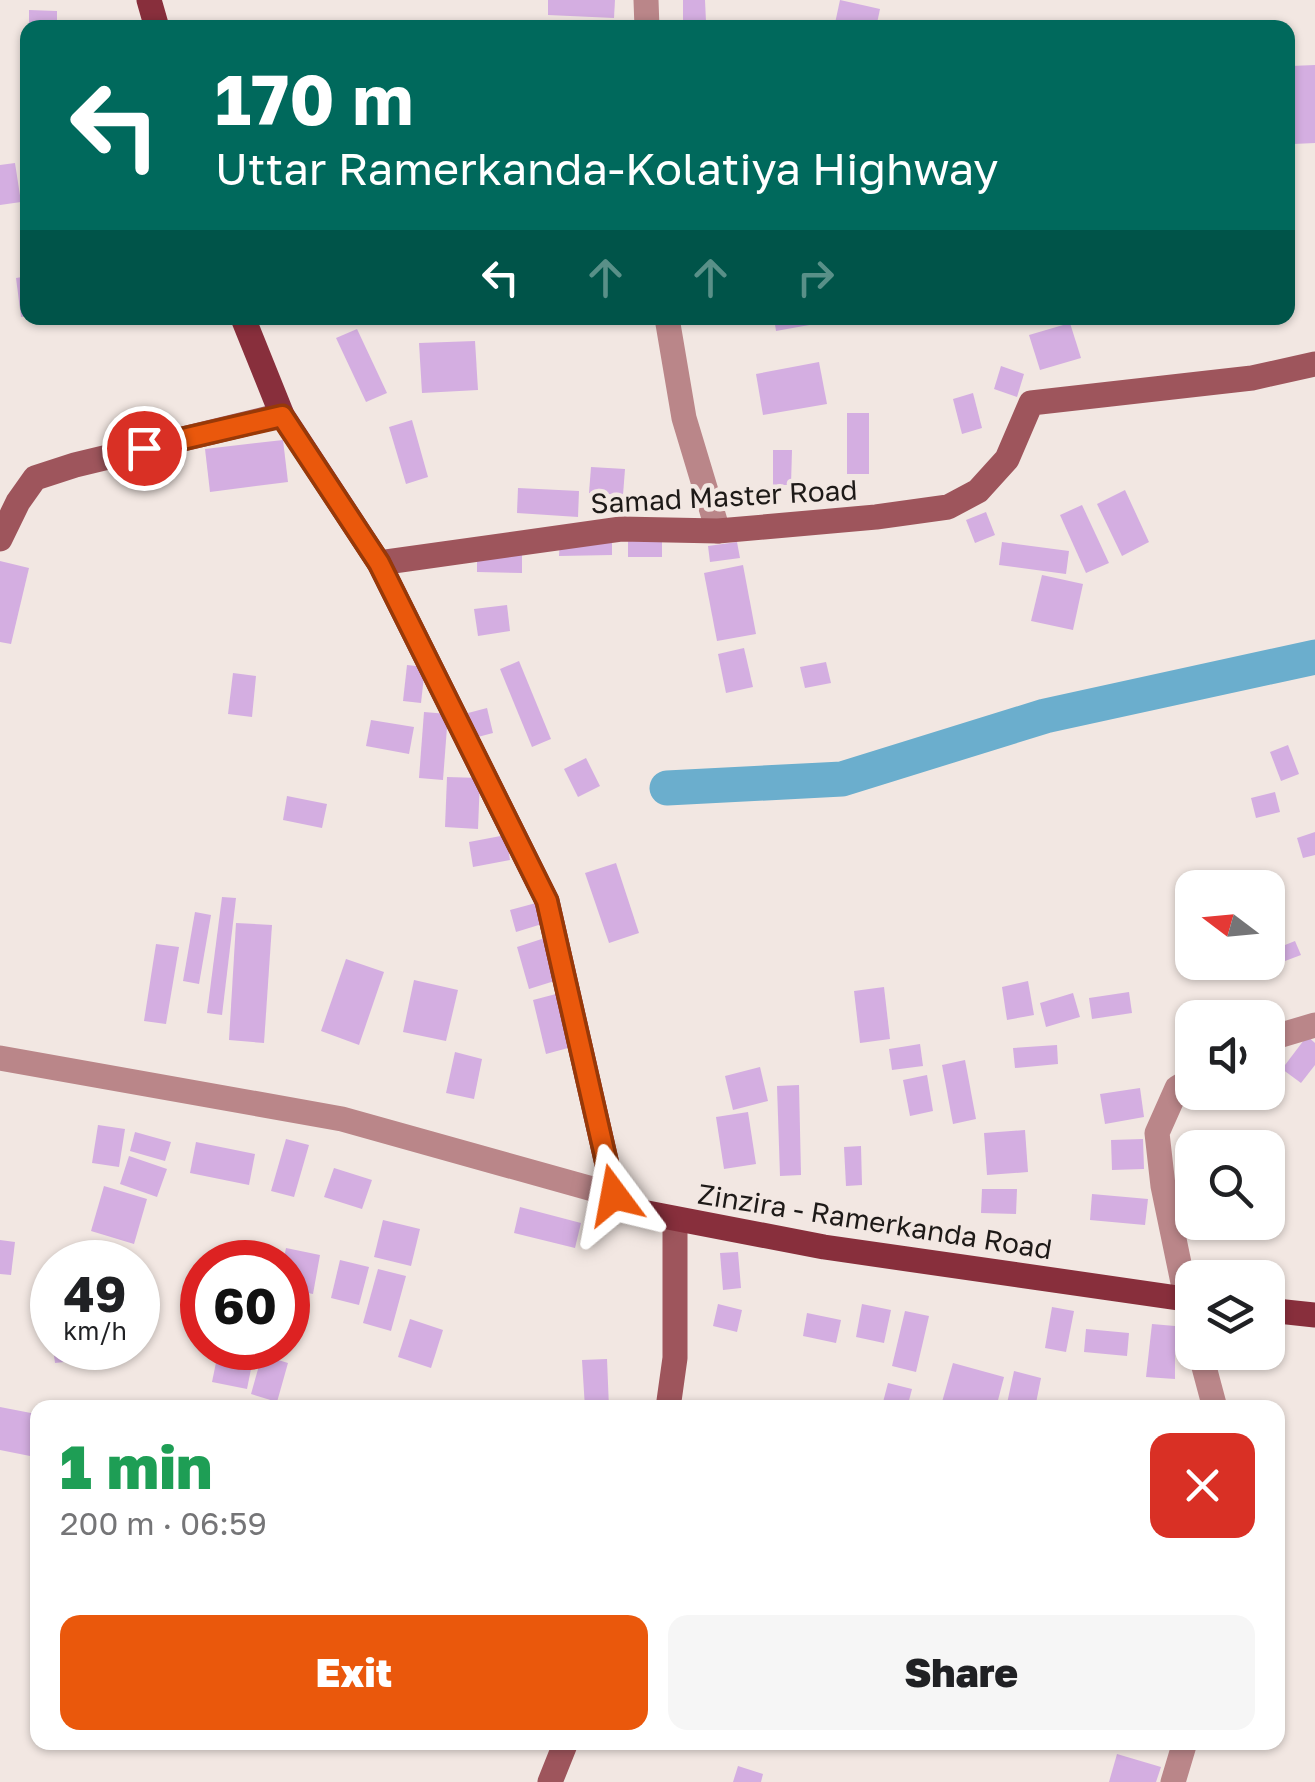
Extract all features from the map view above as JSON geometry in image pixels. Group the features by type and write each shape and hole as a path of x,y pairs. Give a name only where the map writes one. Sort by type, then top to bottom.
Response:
{"main road":[{"path":"246,325 282,416 379,563 547,901 614,1195"},
{"name":"Zinzira - Ramerkanda Road","path":"614,1195 636,1211 824,1247 1175,1298"},
{"path":"1285,1312 1315,1315"}],"street":[{"path":"667,325 684,418 718,531"},
{"name":"Samad Master Road","path":"379,563 621,529 718,531 876,518 948,507 978,491 1008,459 1031,403 1252,378 1315,364"},
{"path":"0,538 35,478 75,464 282,416"},
{"path":"1285,1035 1315,1025"},
{"path":"0,1058 342,1119 614,1195"},
{"path":"1175,1095 1158,1133 1163,1186 1180,1260"},
{"path":"669,1400 675,1358 675,1219"},
{"path":"1205,1370 1213,1400"},
{"path":"550,1782 563,1750"},
{"path":"1174,1782 1184,1750"}],"building":[{"path":"548,0 615,0 614,18 548,15"},
{"path":"683,0 705,0 706,20 683,20"},
{"path":"840,0 880,9 878,20 836,20"},
{"path":"29,10 57,11 57,20 29,20"},
{"path":"1315,65 1315,143 1295,144 1295,66"},
{"path":"15,163 20,202 0,205 0,165"},
{"path":"20,277 20,309 16,278"},
{"path":"775,325 809,325 776,331"},
{"path":"1071,325 1081,358 1040,370 1029,335"},
{"path":"357,329 387,393 366,402 336,338"},
{"path":"475,341 478,390 422,393 419,343"},
{"path":"819,362 827,404 763,415 756,374"},
{"path":"1001,366 1024,374 1017,397 994,389"},
{"path":"973,393 982,428 962,434 953,399"},
{"path":"847,413 869,413 869,474 847,474"},
{"path":"412,420 428,477 406,484 389,427"},
{"path":"283,440 288,482 210,492 205,449"},
{"path":"773,450 792,450 791,485 773,485"},
{"path":"591,467 625,469 623,495 589,493"},
{"path":"518,488 579,491 578,517 517,513"},
{"path":"1125,490 1149,542 1122,556 1097,504"},
{"path":"1082,505 1109,563 1086,573 1060,515"},
{"path":"986,512 995,535 975,543 966,520"},
{"path":"628,538 662,539 662,557 628,557"},
{"path":"560,539 612,539 612,555 559,556"},
{"path":"737,542 740,558 710,562 708,546"},
{"path":"1002,542 1069,551 1066,574 999,565"},
{"path":"477,552 522,554 522,573 477,572"},
{"path":"0,561 29,568 11,644 0,642"},
{"path":"743,565 756,634 717,641 704,573"},
{"path":"1042,575 1083,584 1073,630 1031,621"},
{"path":"507,605 510,631 478,636 474,609"},
{"path":"744,648 753,687 726,693 718,654"},
{"path":"519,661 551,739 532,747 500,669"},
{"path":"826,662 831,683 805,688 800,667"},
{"path":"407,665 425,667 421,703 403,701"},
{"path":"233,673 256,676 252,717 228,714"},
{"path":"487,708 493,733 474,738 468,713"},
{"path":"424,712 448,714 443,780 419,778"},
{"path":"371,720 414,727 409,754 366,746"},
{"path":"1288,745 1299,774 1281,781 1270,752"},
{"path":"586,758 600,786 578,797 564,769"},
{"path":"447,777 480,778 478,829 445,827"},
{"path":"1275,792 1280,812 1256,818 1251,798"},
{"path":"287,796 327,804 322,828 283,820"},
{"path":"1315,832 1315,855 1303,858 1297,838"},
{"path":"506,835 510,860 473,867 469,842"},
{"path":"616,863 639,933 609,943 585,873"},
{"path":"222,897 236,898 222,1015 207,1013"},
{"path":"536,903 542,924 516,932 510,910"},
{"path":"195,912 211,915 199,984 183,981"},
{"path":"236,923 272,925 264,1043 229,1040"},
{"path":"551,936 564,978 529,989 517,947"},
{"path":"1295,941 1301,955 1285,961 1285,945"},
{"path":"156,944 179,947 166,1024 144,1021"},
{"path":"346,959 384,972 359,1045 321,1031"},
{"path":"414,980 458,990 446,1041 403,1032"},
{"path":"1028,981 1034,1015 1007,1020 1002,987"},
{"path":"884,987 890,1039 860,1043 854,991"},
{"path":"1129,992 1132,1013 1092,1019 1089,998"},
{"path":"1073,993 1080,1017 1046,1027 1040,1003"},
{"path":"556,994 568,1048 546,1054 533,1000"},
{"path":"1307,1036 1315,1043 1315,1065 1301,1083 1285,1071 1285,1065"},
{"path":"920,1044 923,1066 892,1070 889,1049"},
{"path":"1057,1045 1058,1064 1015,1068 1013,1048"},
{"path":"455,1052 482,1059 474,1099 446,1093"},
{"path":"965,1060 976,1119 953,1124 942,1065"},
{"path":"760,1067 768,1101 733,1110 725,1076"},
{"path":"927,1075 933,1111 910,1116 903,1080"},
{"path":"799,1085 801,1175 780,1176 777,1086"},
{"path":"1140,1088 1144,1117 1105,1124 1100,1094"},
{"path":"748,1112 756,1164 724,1169 716,1117"},
{"path":"98,1125 125,1129 119,1167 92,1163"},
{"path":"1025,1130 1028,1172 987,1175 984,1133"},
{"path":"135,1132 171,1142 165,1161 130,1151"},
{"path":"286,1139 309,1145 294,1197 271,1191"},
{"path":"1143,1139 1144,1169 1112,1170 1111,1140"},
{"path":"196,1142 255,1154 249,1185 190,1173"},
{"path":"861,1146 862,1185 846,1186 844,1147"},
{"path":"129,1156 167,1169 157,1197 120,1184"},
{"path":"334,1168 372,1180 362,1209 324,1197"},
{"path":"104,1186 147,1199 135,1240 91,1231"},
{"path":"982,1189 1017,1189 1016,1214 981,1213"},
{"path":"1092,1194 1148,1199 1145,1225 1090,1220"},
{"path":"520,1207 581,1223 575,1248 514,1233"},
{"path":"383,1220 420,1229 411,1266 374,1257"},
{"path":"0,1240 15,1242 11,1275 0,1274"},
{"path":"738,1252 741,1288 723,1290 720,1253"},
{"path":"310,1253 320,1255 313,1294 310,1293"},
{"path":"340,1260 369,1267 359,1305 331,1298"},
{"path":"378,1269 406,1276 391,1331 363,1323"},
{"path":"718,1304 742,1310 737,1332 713,1326"},
{"path":"862,1304 891,1310 884,1343 856,1337"},
{"path":"1052,1307 1074,1311 1066,1352 1045,1348"},
{"path":"905,1311 929,1316 916,1372 892,1366"},
{"path":"807,1313 841,1320 836,1343 803,1336"},
{"path":"410,1319 443,1330 431,1368 398,1357"},
{"path":"1152,1324 1175,1326 1175,1379 1146,1377"},
{"path":"1086,1329 1129,1333 1127,1356 1084,1352"},
{"path":"607,1359 609,1400 584,1400 582,1360"},
{"path":"953,1363 1004,1377 998,1400 943,1400"},
{"path":"214,1370 251,1370 247,1389 212,1382"},
{"path":"258,1370 286,1370 278,1400 251,1394"},
{"path":"1014,1371 1041,1378 1037,1400 1008,1400"},
{"path":"888,1383 912,1389 909,1400 884,1400"},
{"path":"0,1407 30,1413 30,1456 0,1450"},
{"path":"1117,1754 1161,1767 1156,1782 1109,1782"},
{"path":"738,1766 763,1774 761,1782 733,1782"}],"waterway":[{"path":"667,788 842,779 1045,716 1315,657"}],"route":[{"path":"144,448 282,416 379,563 547,901 614,1195"}]}
